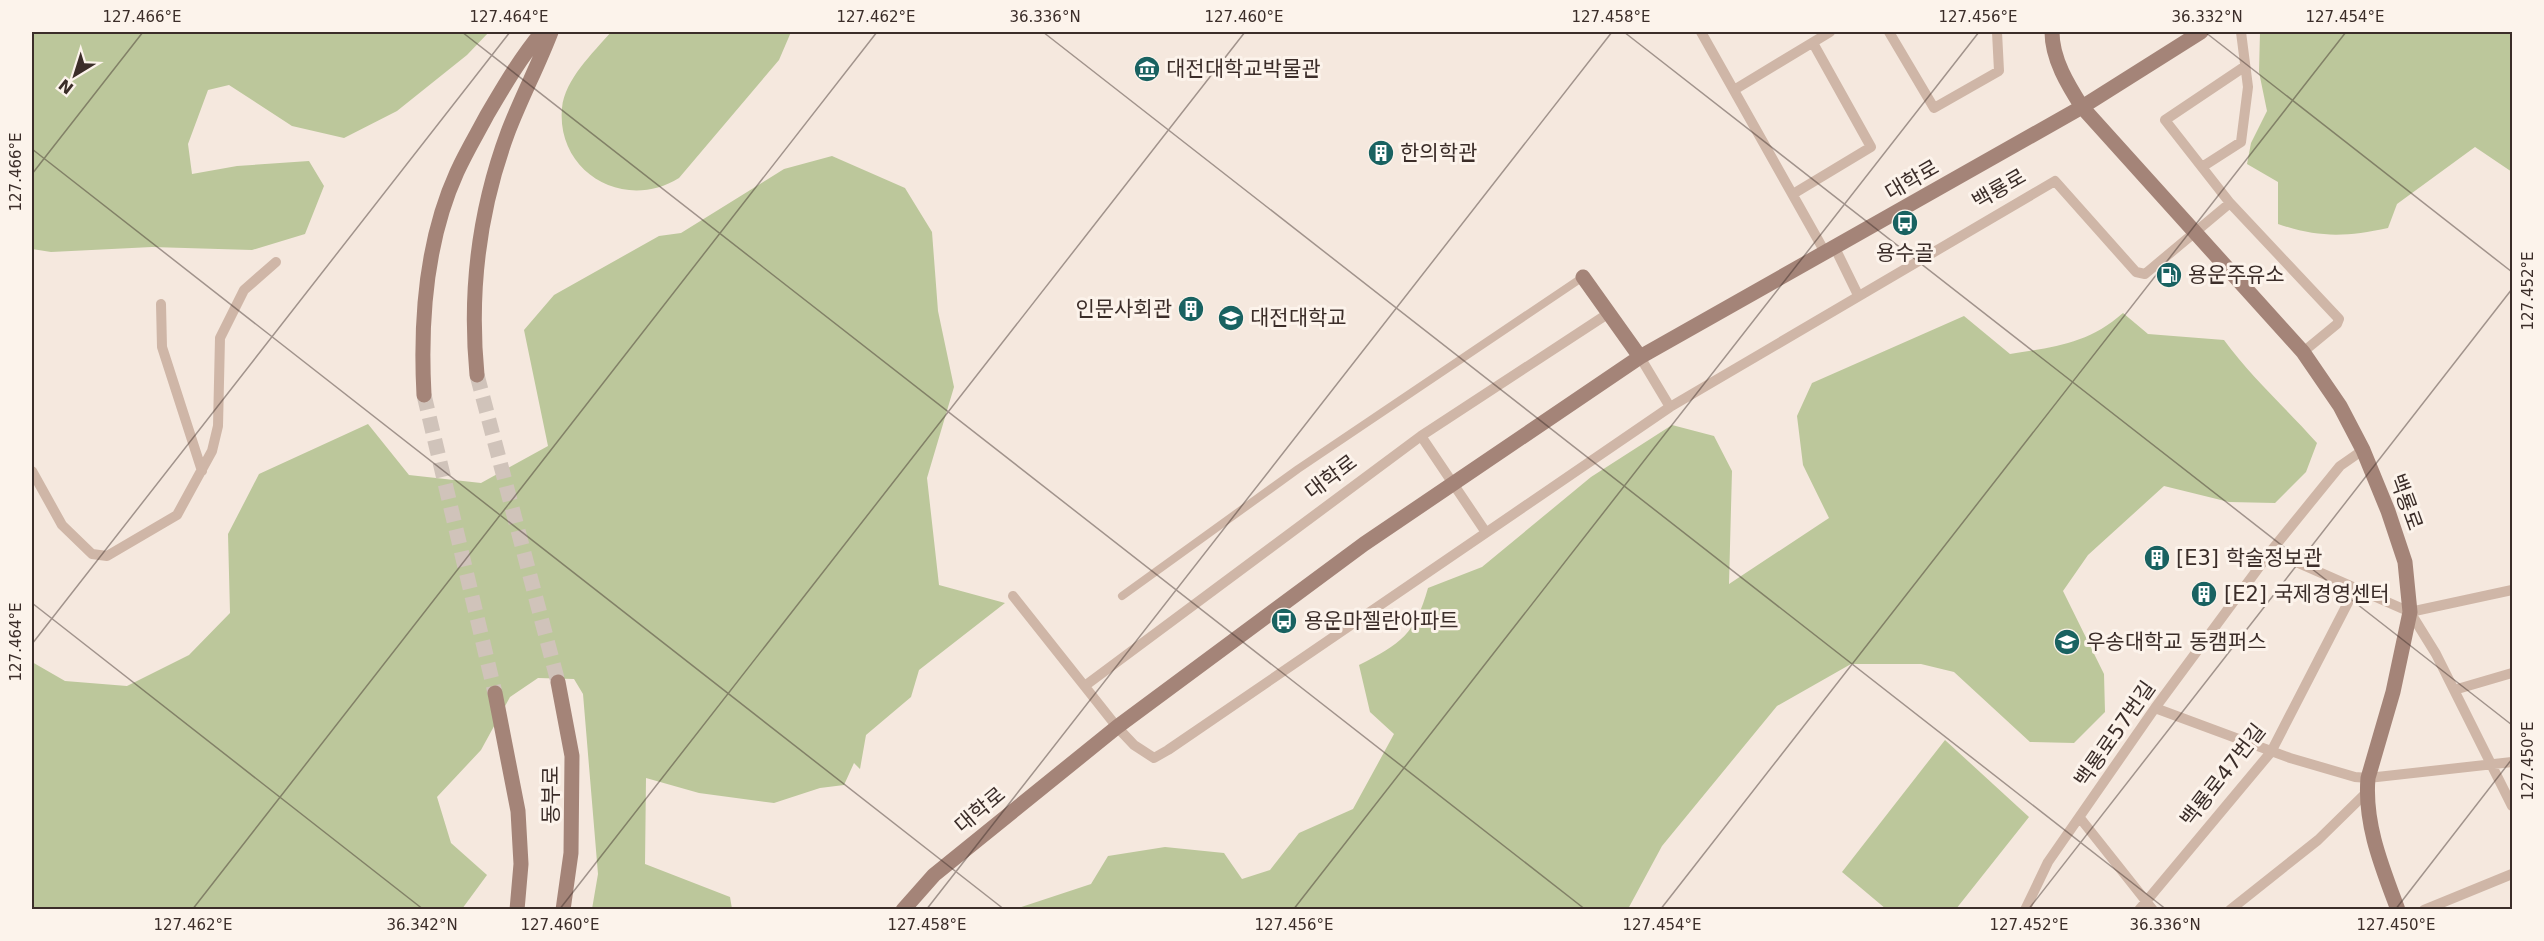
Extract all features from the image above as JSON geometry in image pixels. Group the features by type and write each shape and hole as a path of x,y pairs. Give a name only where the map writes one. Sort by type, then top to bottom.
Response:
{"main road":[{"path":"424,395 422,358 424,309 430,260 442,210 457,172 496,100 526,51 542,32"},
{"path":"477,375 474,340 474,280 487,200 508,132 551,32"},
{"name":"백룡로","path":"2052,32 2052,40 2064,79 2082,107 2193,233 2303,352 2340,406 2363,450 2388,511 2405,562 2410,612 2393,692 2367,785 2376,853 2398,909"},
{"name":"대학로","path":"903,909 934,875 1117,727 1364,544 1640,357 2082,107 2201,32"},
{"path":"1583,277 1640,357"},
{"name":"동부로","path":"558,682 572,756 571,853 563,909"},
{"name":"동부로","path":"495,693 519,811 521,864 517,909"}],"street":[{"path":"1013,596 1086,685 1117,727 1134,745 1154,758 1670,407 1858,295 1793,194 1701,32"},
{"path":"1734,90 1830,32"},
{"path":"1889,32 1934,108 1999,71 1997,32"},
{"path":"2202,167 2241,142 2248,87 2241,32"},
{"path":"1793,194 1870,147 1813,42"},
{"path":"2244,67 2165,120 2230,203 2339,319 2337,324 2303,352"},
{"name":"백룡로","path":"1858,295 2055,181 2136,272 2145,274 2193,233"},
{"path":"2193,233 2230,203"},
{"path":"32,471 62,525 92,554 107,556 177,515 212,451 218,426 220,338 244,290 276,262"},
{"path":"1122,596 1298,469 1583,277"},
{"path":"161,304 162,347 202,471"},
{"name":"대학로","path":"1086,685 1421,436 1609,313"},
{"path":"1640,357 1670,407"},
{"path":"1421,436 1485,531"},
{"name":"백룡로57번길","path":"2025,909 2048,862 2155,708 2271,551 2340,466 2363,450"},
{"path":"2271,551 2410,612 2512,590"},
{"name":"백룡로47번길","path":"2146,907 2271,752 2355,589"},
{"path":"2410,612 2436,654 2512,806"},
{"path":"2454,690 2512,673"},
{"path":"2155,708 2271,752 2355,777 2367,785 2512,762"},
{"name":"백룡로","path":"2230,909 2318,840 2367,785"},
{"path":"2080,818 2146,907"},
{"path":"2424,909 2512,874"}],"green space":[{"path":"32,32 489,32 467,55 397,111 344,138 292,126 229,85 208,90 188,144 192,174 237,166 309,161 324,186 305,234 252,250 152,247 51,252 32,249"},
{"path":"611,32 791,32 779,60 679,178 658,187 637,191 617,188 598,180 582,168 570,151 563,131 562,108 568,87 581,67"},
{"path":"2260,32 2512,32 2512,172 2475,147 2397,204 2388,228 2333,235 2307,232 2278,224 2278,182 2247,164 2251,143 2267,111 2259,72"},
{"path":"832,156 905,188 932,232 938,311 954,387 927,478 939,585 1005,603 919,670 911,697 866,735 860,769 854,763 844,785 820,788 774,803 699,793 646,778 645,864 730,897 732,909 592,909 598,874 583,694 574,679 538,678 510,697 481,750 437,797 451,843 487,875 462,909 32,909 32,662 65,681 127,686 189,655 230,613 228,534 259,474 368,424 409,475 481,483 548,446 524,330 554,295 659,236 681,233 784,169"},
{"path":"2123,313 2148,334 2224,340 2257,380 2317,443 2306,472 2275,503 2229,502 2164,486 2088,555 2063,591 2104,674 2105,712 2074,743 2030,742 1954,672 1921,664 1851,664 1777,706 1662,846 1628,909 1015,909 1091,884 1108,856 1165,847 1224,853 1242,879 1270,870 1299,833 1353,809 1394,734 1370,712 1359,665 1386,651 1404,636 1418,616 1428,588 1482,567 1591,477 1672,425 1714,436 1732,471 1729,584 1829,518 1803,465 1797,416 1812,383 1964,316 2010,354 2056,346 2083,338 2097,332"},
{"path":"1945,740 2029,817 1956,909 1886,909 1842,872"}],"tunnel":[{"path":"477,375 558,682"},
{"path":"424,395 495,693"}],"place":[{"name":"대전대학교박물관","path":"1147,69"},
{"name":"한의학관","path":"1381,153"},
{"name":"용수골","path":"1905,223"},
{"name":"용운주유소","path":"2169,275"},
{"name":"인문사회관","path":"1191,309"},
{"name":"대전대학교","path":"1231,318"},
{"name":"[E3] 학술정보관","path":"2157,558"},
{"name":"[E2] 국제경영센터","path":"2204,594"},
{"name":"용운마젤란아파트","path":"1284,621"},
{"name":"우송대학교 동캠퍼스","path":"2067,642"}]}
